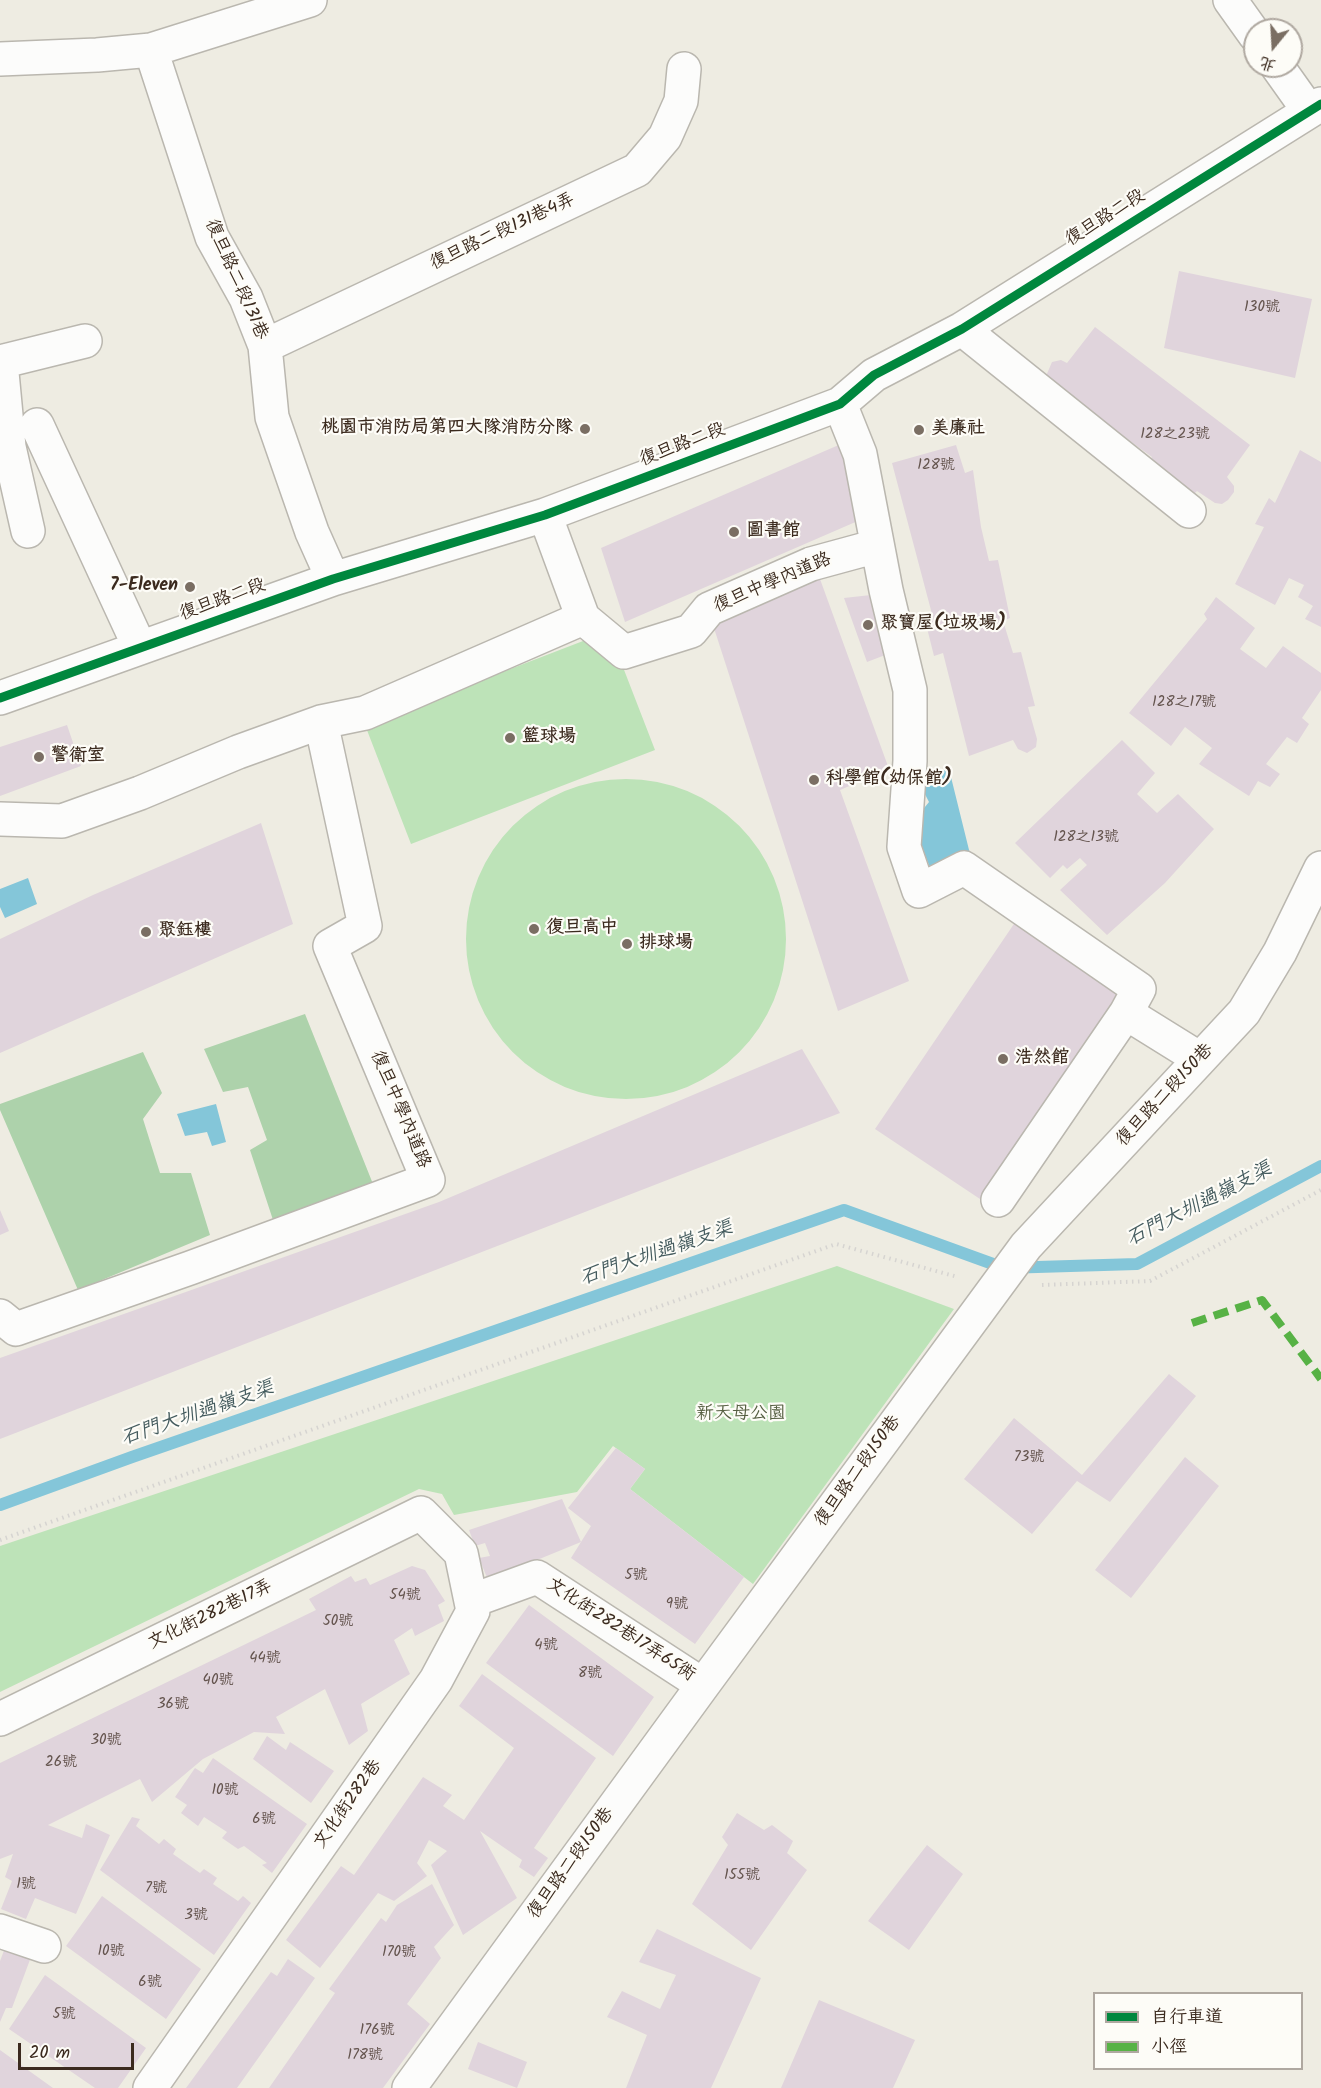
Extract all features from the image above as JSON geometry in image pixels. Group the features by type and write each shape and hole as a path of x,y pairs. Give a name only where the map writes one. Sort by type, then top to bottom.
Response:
{"street":[{"path":"0,59 151,50 310,0"},
{"path":"1230,0 1243,18"},
{"name":"復旦路二段131巷","path":"151,50 212,237 246,298 265,346 273,417 312,532 333,579"},
{"name":"復旦路二段131巷4弄","path":"265,346 637,170 665,137 681,101 684,69"},
{"path":"1288,78 1315,108"},
{"name":"復旦路二段","path":"0,698 333,579 545,515 840,404 874,375 962,329 1315,108"},
{"path":"962,329 1189,511"},
{"path":"28,531 9,447 0,362 85,341"},
{"path":"840,404 860,454 886,590 910,690 910,761 904,847 919,891 964,868 1140,988 1126,1013 998,1200"},
{"path":"37,425 140,648"},
{"path":"0,819 63,820 140,793 238,752 321,722 365,713 583,618 545,515"},
{"name":"復旦中學內道路","path":"583,618 624,652 691,631 709,609 811,564 877,546"},
{"name":"復旦中學內道路","path":"0,1316 16,1329 200,1265 428,1180 330,946 366,926 321,722"},
{"name":"復旦路二段150巷","path":"409,2088 1026,1246 1244,1012 1280,952 1321,868"},
{"path":"1126,1013 1200,1059"},
{"name":"文化街282巷","path":"150,2088 436,1680 473,1611 461,1553 421,1513"},
{"name":"文化街282巷17弄","path":"0,1719 421,1513"},
{"name":"文化街282巷17弄65衖","path":"471,1601 537,1576 703,1685"},
{"path":"0,1930 44,1946"}],"path":[{"path":"0,1540 836,1244 995,1287 1150,1281 1321,1190"}],"green space":[{"name":"籃球場","path":"609,631 655,750 411,844 365,725"},
{"path":"626,779 657,782 687,791 715,806 739,826 759,850 774,878 783,908 786,939 783,970 774,1000 759,1028 739,1052 715,1072 687,1087 657,1096 626,1099 595,1096 565,1087 537,1072 513,1052 493,1028 478,1000 469,970 466,939 469,908 478,878 493,850 513,826 537,806 565,791 595,782"},
{"path":"305,1014 373,1184 273,1220 250,1150 267,1140 248,1087 223,1092 204,1049"},
{"path":"143,1052 162,1093 143,1119 160,1173 191,1173 210,1235 78,1290 0,1110 0,1104"},
{"name":"新天母公園","path":"837,1266 954,1309 753,1584 630,1489 645,1469 613,1446 577,1492 454,1515 442,1494 419,1489 0,1692 0,1546"}],"water":[{"path":"949,769 971,858 931,870 912,823 929,802 915,775"},
{"path":"28,878 37,904 5,918 0,907 0,889"},
{"path":"216,1104 226,1142 212,1146 207,1132 185,1136 177,1114"}],"building":[{"path":"1179,271 1312,299 1295,378 1164,348"},
{"path":"1095,327 1250,445 1227,477 1234,486 1234,492 1228,500 1222,504 1215,503 1197,491 1192,496 1148,463 1152,457 1123,436 1118,442 1046,376 1052,362 1061,360 1067,363"},
{"name":"圖書館","path":"841,444 867,517 625,622 601,548"},
{"path":"956,445 965,473 973,470 981,527 989,561 998,560 1010,618 1003,621 1013,653 1021,652 1035,706 1028,707 1037,739 1036,747 1027,753 1018,749 1013,740 969,756 943,653 934,656 924,616 932,614 892,463"},
{"path":"1300,450 1321,462 1321,627 1305,619 1313,606 1298,597 1304,585 1289,578 1275,605 1235,584 1264,527 1255,524 1269,498 1275,503"},
{"name":"科學館(幼保館)","path":"816,568 889,769 840,790 909,981 838,1011 712,622"},
{"name":"聚寶屋(垃圾場)","path":"871,595 893,652 867,662 844,598"},
{"path":"1216,597 1255,628 1240,649 1266,668 1283,646 1321,673 1321,690 1302,718 1309,724 1297,743 1287,737 1266,764 1280,774 1270,787 1258,781 1249,796 1199,764 1212,748 1185,727 1171,746 1129,713 1207,619 1204,614"},
{"name":"警衛室","path":"67,725 81,766 0,796 0,747"},
{"path":"1122,740 1155,773 1137,794 1157,813 1178,794 1214,829 1165,883 1107,935 1060,890 1087,865 1080,858 1067,869 1063,865 1050,878 1015,843"},
{"name":"聚鈺樓","path":"261,823 293,924 0,1053 0,939 93,895"},
{"name":"浩然館","path":"1020,915 1130,989 986,1203 875,1129"},
{"path":"802,1049 840,1113 0,1439 0,1358 439,1202"},
{"path":"0,1210 9,1231 0,1235"},
{"path":"1169,1374 1196,1396 1110,1502 1077,1481 1032,1534 964,1479 1014,1418 1082,1475"},
{"path":"616,1448 645,1469 630,1489 744,1577 695,1644 571,1558 591,1526 568,1508"},
{"path":"1185,1457 1219,1486 1131,1598 1095,1570"},
{"path":"562,1499 581,1542 488,1580 479,1558 490,1556 485,1543 475,1546 469,1530"},
{"path":"412,1566 425,1570 445,1601 438,1605 444,1621 415,1636 412,1628 394,1640 410,1674 361,1704 368,1731 349,1745 325,1689 276,1717 285,1734 254,1732 203,1759 152,1802 140,1779 48,1825 82,1838 86,1824 110,1835 76,1914 35,1898 26,1919 1,1909 12,1881 5,1877 13,1854 0,1859 0,1763 316,1610 309,1599 351,1576 355,1582 366,1578 370,1585"},
{"path":"529,1605 654,1697 613,1756 486,1663"},
{"path":"482,1674 596,1758 534,1848 548,1858 534,1877 519,1867 522,1860 480,1831 517,1898 463,1935 431,1865 447,1851 429,1840 417,1863 427,1876 394,1901 378,1893 320,1968 286,1940 341,1866 354,1875 423,1777 452,1795 443,1806 464,1820 514,1748 459,1706"},
{"path":"267,1736 286,1750 290,1742 334,1771 311,1803 253,1759"},
{"path":"213,1758 307,1824 272,1873 262,1865 267,1863 244,1846 238,1849 222,1838 227,1832 204,1817 198,1826 181,1813 187,1805 175,1797 195,1768 203,1773"},
{"path":"737,1813 764,1830 772,1825 793,1841 787,1853 807,1870 751,1950 692,1904 728,1845 722,1837"},
{"path":"132,1817 140,1819 136,1826 159,1844 164,1839 176,1849 173,1854 200,1873 204,1869 217,1878 213,1884 238,1901 243,1896 251,1903 214,1955 100,1870"},
{"path":"927,1845 963,1874 909,1950 868,1921"},
{"path":"432,1884 454,1925 434,1947 441,1958 407,2004 430,2024 383,2088 269,2088 335,1993 329,1989 381,1918 386,1922 397,1905"},
{"path":"102,1896 201,1969 166,2019 66,1946"},
{"path":"657,1929 761,1978 711,2088 626,2088 647,2035 607,2017 622,1991 660,2009 676,1975 639,1962"},
{"path":"5,1948 31,1957 12,2008 6,2008 0,2022 0,1961"},
{"path":"288,1959 315,1978 237,2088 186,2088 271,1972 277,1976"},
{"path":"45,1975 146,2048 118,2088 95,2088 9,2029"},
{"path":"819,2000 915,2040 893,2088 781,2088"},
{"path":"478,2042 527,2062 517,2088 468,2069"},
{"path":"0,2050 53,2088 0,2088"}],"waterway":[{"name":"石門大圳過嶺支渠","path":"0,1505 844,1210 1004,1268 1137,1264 1321,1166"}],"marked path":[{"path":"1192,1323 1262,1300 1321,1379"}],"cycle path":[{"path":"0,698 333,579 545,515 840,404 874,375 962,329 1321,104"}],"place":[{"name":"桃園市消防局第四大隊消防分隊","path":"585,429"},
{"name":"美廉社","path":"919,430"},
{"name":"圖書館","path":"734,532"},
{"name":"7-Eleven","path":"190,587"},
{"name":"聚寶屋(垃圾場)","path":"868,625"},
{"name":"籃球場","path":"510,738"},
{"name":"警衛室","path":"39,757"},
{"name":"科學館(幼保館)","path":"814,780"},
{"name":"復旦高中","path":"534,929"},
{"name":"聚鈺樓","path":"146,932"},
{"name":"排球場","path":"627,944"},
{"name":"浩然館","path":"1003,1059"}]}
